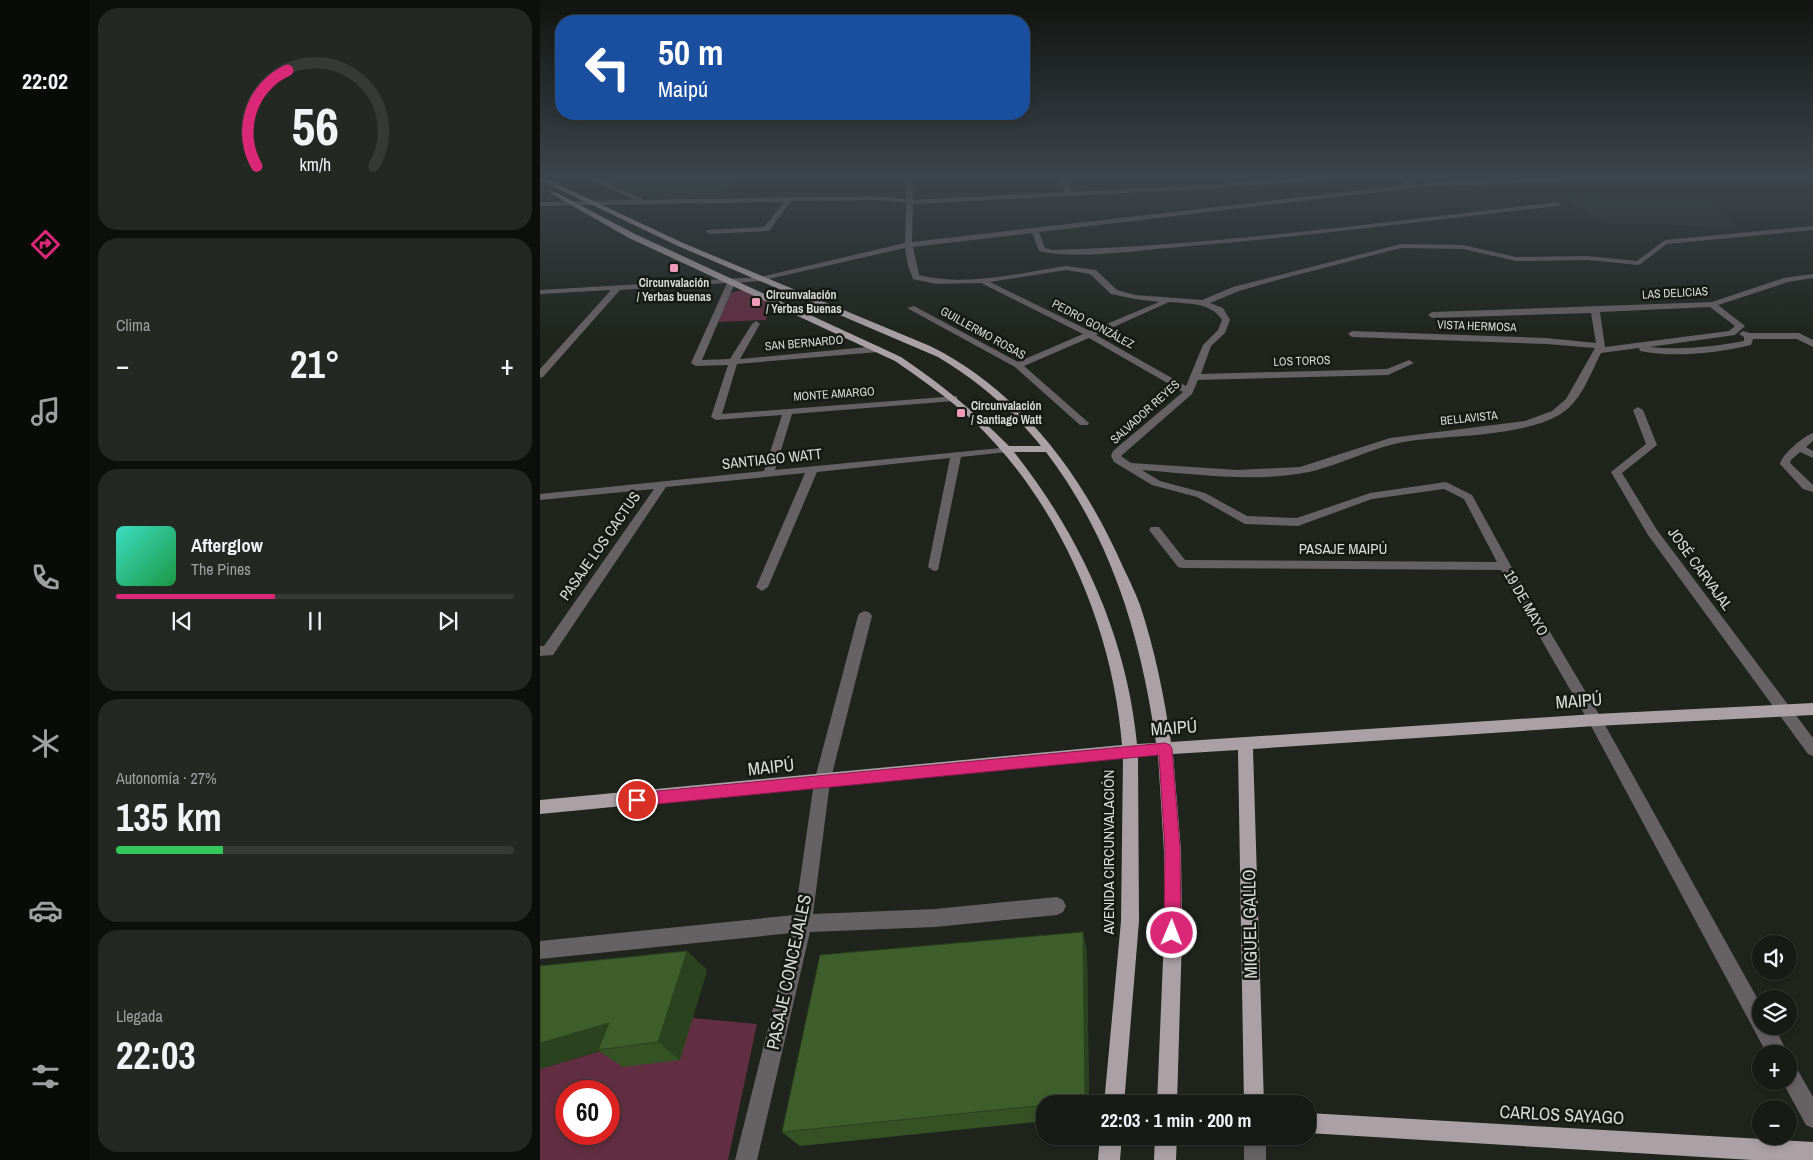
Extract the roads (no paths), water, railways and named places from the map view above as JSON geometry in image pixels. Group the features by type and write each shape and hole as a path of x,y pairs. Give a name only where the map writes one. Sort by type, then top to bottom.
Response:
{"main road":[{"name":"AVENIDA CIRCUNVALACIÓN","path":"619,229 878,349 918,371 954,398 1007,449 1044,496 1084,573 1096,603 1117,673 1126,713 1130,752 1130,932 1115,1095"},
{"path":"649,229 941,355 998,396 1049,449 1081,493 1102,529 1131,596 1154,679 1165,749 1173,865 1167,1095"},
{"path":"1007,449 1049,449"},
{"name":"MAIPÚ","path":"540,808 1165,749 1595,720 1813,709"},
{"name":"MIGUEL GALLO","path":"1245,744 1254,1095"},
{"name":"CARLOS SAYAGO","path":"1316,1123 1813,1153"},
{"path":"1109,1160 1110,1145"},
{"path":"1165,1160 1166,1145"}],"street":[{"path":"710,232 764,229"},
{"path":"908,245 909,229"},
{"path":"540,292 760,278 796,272 908,245 1052,229"},
{"path":"1036,231 1042,249 1053,252 1119,250 1240,240 1336,229"},
{"name":"SALVADOR REYES","path":"1203,303 1236,289 1278,276 1401,246 1429,244 1462,247 1516,259 1587,258 1639,263 1665,242 1801,229"},
{"name":"SALVADOR REYES","path":"908,245 911,266 916,277 936,282 982,281 1066,268 1080,269 1093,272 1114,292 1168,301 1203,303 1220,310 1226,320 1222,331 1207,345 1189,392 1117,453 1118,460 1129,466"},
{"name":"LAS DELICIAS","path":"1432,316 1713,304 1787,280 1813,276"},
{"name":"SAN BERNARDO","path":"732,281 696,363 733,362 878,349"},
{"name":"PEDRO GONZÁLEZ","path":"982,281 1089,334 1189,392"},
{"path":"540,375 618,287"},
{"path":"1018,365 1168,301"},
{"path":"1713,304 1715,308 1741,326 1736,332"},
{"name":"GUILLERMO ROSAS","path":"912,308 1018,365 1084,423"},
{"path":"1595,310 1599,348 1736,332 1749,336 1799,336 1813,330"},
{"path":"733,362 756,324"},
{"name":"VISTA HERMOSA","path":"1352,334 1546,341 1599,348"},
{"path":"1621,346 1670,352 1716,349 1748,343 1749,336"},
{"path":"1799,336 1813,344"},
{"name":"BELLAVISTA","path":"1129,466 1206,471 1272,472 1301,470 1331,462 1377,444 1445,433 1530,423 1557,412 1567,405 1599,348"},
{"name":"MONTE AMARGO","path":"733,362 716,417 954,398"},
{"name":"LOS TOROS","path":"1194,377 1388,372 1409,363"},
{"path":"768,475 788,410"},
{"name":"JOSÉ CARVAJAL","path":"1638,410 1652,445 1616,472 1652,532 1813,750"},
{"path":"1813,436 1798,447 1786,459 1785,464 1807,487 1813,489"},
{"path":"1798,447 1813,455"},
{"name":"SANTIAGO WATT","path":"540,497 956,456 1007,449"},
{"path":"934,567 956,456"},
{"name":"19 DE MAYO","path":"1129,466 1156,483 1201,495 1245,520 1271,523 1298,522 1370,496 1446,485 1468,497 1505,566 1595,720 1752,1007"},
{"path":"762,587 812,470"},
{"name":"PASAJE LOS CACTUS","path":"544,651 662,485"},
{"name":"PASAJE MAIPÚ","path":"1155,530 1182,564 1505,566"},
{"name":"PASAJE CONCEJALES","path":"746,1160 803,923 822,782 865,616"},
{"path":"540,950 803,923 935,918 1057,906"},
{"path":"1797,1089 1813,1118"},
{"path":"1255,1145 1255,1160"}],"place":[{"name":"Circunvalación / Yerbas buenas","path":"674,268"},
{"name":"Circunvalación / Yerbas Buenas","path":"756,302"},
{"name":"Circunvalación / Santiago Watt","path":"961,413"}]}
